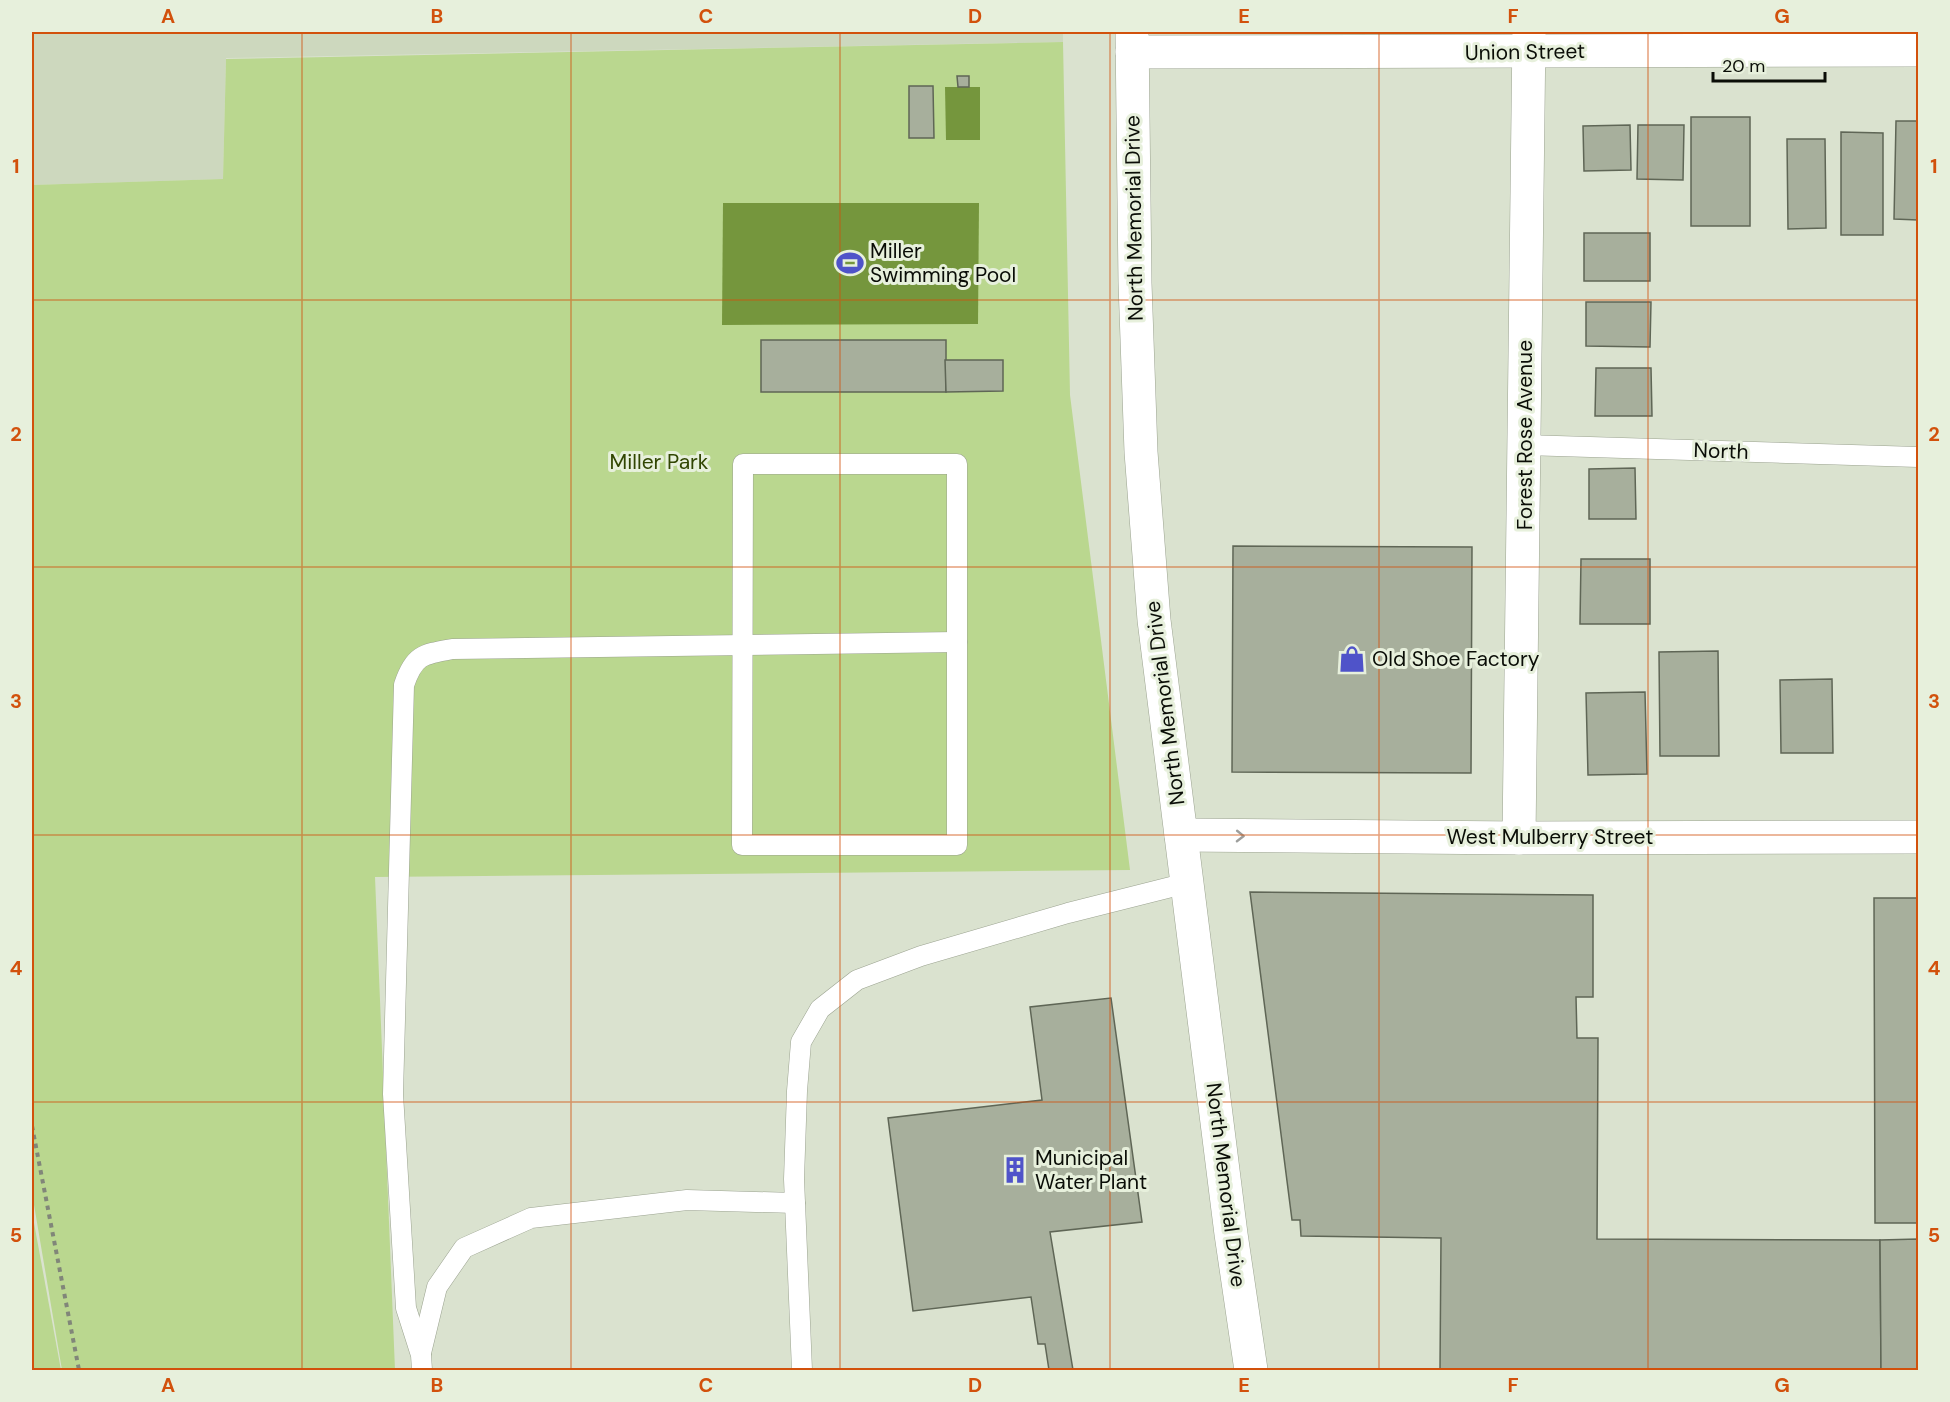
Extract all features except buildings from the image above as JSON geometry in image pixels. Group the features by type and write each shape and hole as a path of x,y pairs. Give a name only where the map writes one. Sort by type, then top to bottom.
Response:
{"street":[{"name":"Union Street","path":"1132,42 1474,52 1529,41 1918,50"},
{"name":"Forest Rose Avenue","path":"1519,838 1529,41"},
{"name":"North Memorial Drive","path":"1132,42 1135,283 1141,452 1154,620 1231,1234 1251,1371"},
{"name":"West Mulberry Street","path":"1181,835 1519,838 1918,837"}],"lane":[{"name":"North","path":"1523,445 1918,457"},
{"path":"743,464 957,464 957,844 742,844 742,644 743,464"},
{"path":"421,1363 406,1308 393,1094 404,685 410,666 425,654 452,649 957,642"},
{"path":"802,1371 794,1179 801,1042 820,1009 857,980 921,956 1068,913 1187,884"},
{"path":"421,1363 437,1287 464,1248 531,1218 687,1200 795,1203"}],"path":[{"path":"32,1126 79,1371"}],"shaded area":[{"path":"32,32 1063,32 1063,42 226,58 223,179 32,185"},
{"path":"945,87 980,87 980,140 946,140"},
{"name":"Miller Swimming Pool","path":"723,203 979,203 978,324 722,325"}],"green space":[{"name":"Miller Park","path":"1063,42 1070,395 1130,870 375,877 395,1370 62,1370 32,1193 32,185 223,179 226,59"},
{"path":"32,1212 61,1370 32,1370"}],"place":[{"name":"Miller Swimming Pool","path":"850,263"},
{"name":"Old Shoe Factory","path":"1352,659"},
{"name":"Municipal Water Plant","path":"1015,1170"}]}
